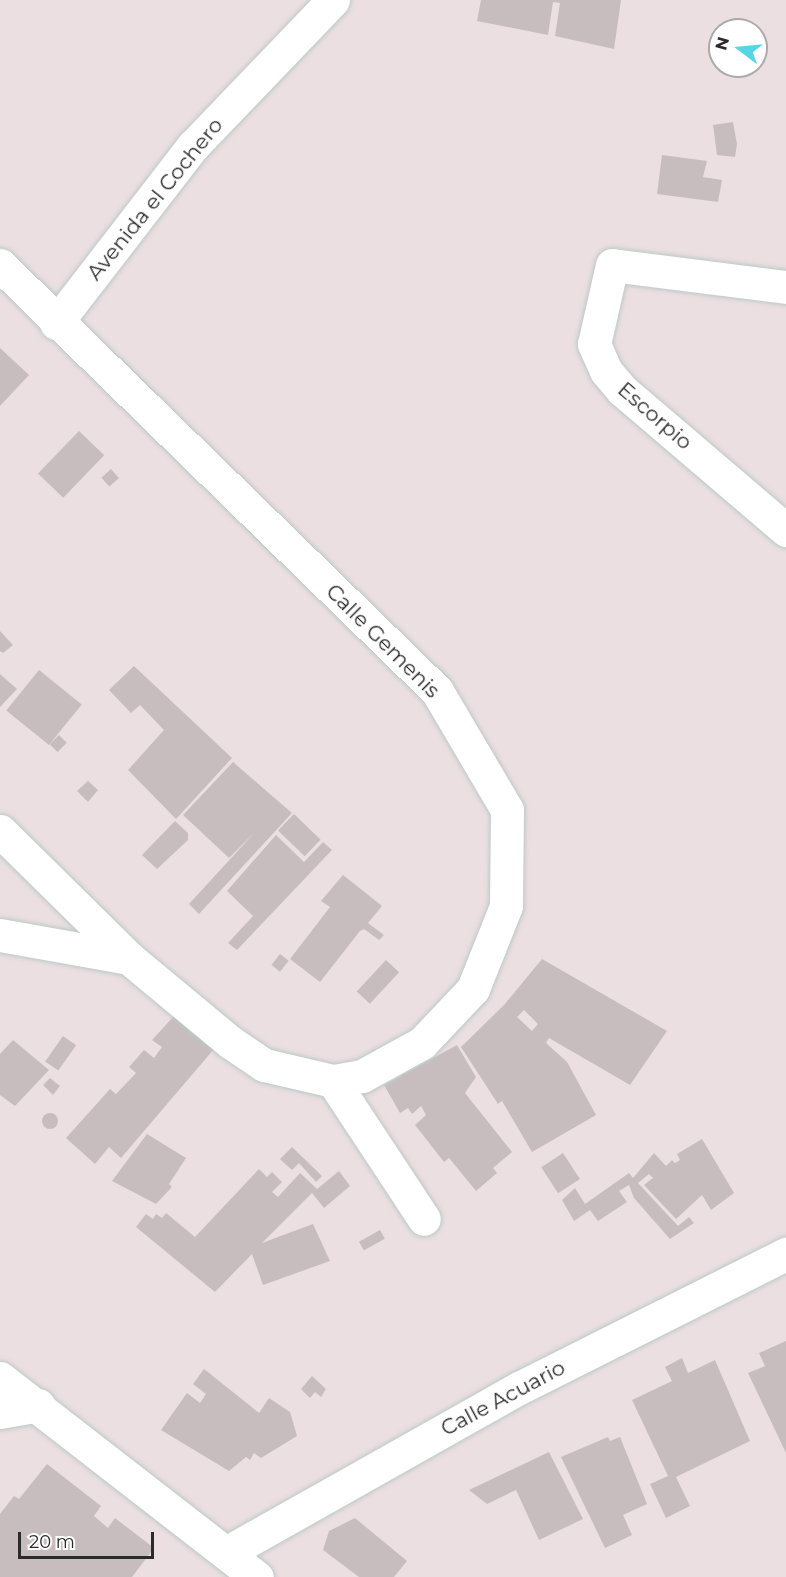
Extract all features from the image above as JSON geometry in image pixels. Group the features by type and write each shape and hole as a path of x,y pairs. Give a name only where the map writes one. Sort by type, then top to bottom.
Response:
{"street":[{"name":"Avenida el Cochero","path":"56,323 193,146 333,0"},
{"name":"Calle Gemenis","path":"0,265 56,323 437,691 507,810 506,906 473,989 423,1043 362,1076 333,1080 264,1065 230,1042 129,958 0,831"},
{"name":"Escorpio","path":"786,287 612,265 594,344 606,371 622,390 786,530"},
{"path":"0,935 129,958"},
{"path":"333,1080 424,1219"},
{"name":"Calle Acuario","path":"226,1553 521,1387 782,1250"},
{"path":"0,1378 38,1405 257,1577"},
{"path":"0,1412 38,1405"}],"building":[{"path":"481,0 621,0 614,49 555,36 560,3 553,2 548,35 477,21"},
{"path":"733,122 737,144 735,157 717,155 713,125"},
{"path":"662,155 707,161 703,177 722,180 718,202 657,194"},
{"path":"0,348 29,375 0,406"},
{"path":"79,431 104,455 63,498 38,473"},
{"path":"111,469 119,478 109,487 101,478"},
{"path":"0,631 13,645 3,653 0,651"},
{"path":"134,666 232,758 176,819 128,770 164,730 140,705 131,713 109,690"},
{"path":"39,670 82,705 49,745 6,710"},
{"path":"0,674 17,689 0,707"},
{"path":"59,735 67,743 58,752 50,744"},
{"path":"233,762 292,813 199,914 189,904 255,832 229,858 183,815"},
{"path":"88,781 98,790 88,802 77,791"},
{"path":"294,814 321,840 305,856 278,831"},
{"path":"175,821 188,833 188,840 157,869 142,855"},
{"path":"276,835 304,862 323,842 332,850 237,950 228,943 253,916 227,891"},
{"path":"343,875 382,906 368,923 384,935 379,940 364,929 360,931 320,982 290,959 330,907 321,901"},
{"path":"280,954 289,961 280,972 271,965"},
{"path":"542,959 667,1031 630,1085 549,1038 546,1043 567,1062 596,1115 532,1152 502,1101 498,1104 461,1047 504,1005","holes":["524,1010 538,1024 532,1031 517,1017"]},
{"path":"386,960 399,972 370,1004 357,991"},
{"path":"174,1016 214,1049 121,1158 109,1147 95,1164 66,1138 110,1089 116,1094 136,1073 129,1067 144,1050 154,1058 162,1047 152,1040"},
{"path":"63,1036 76,1045 58,1071 45,1061"},
{"path":"13,1040 49,1070 15,1106 0,1095 0,1054"},
{"path":"457,1045 476,1077 465,1093 512,1152 493,1168 497,1173 476,1191 449,1158 444,1162 415,1125 426,1115 421,1106 412,1114 408,1108 400,1113 384,1085"},
{"path":"50,1078 60,1086 53,1095 43,1085"},
{"path":"50,1113 58,1121 50,1129 42,1121"},
{"path":"147,1134 186,1158 169,1184 172,1187 156,1204 112,1181"},
{"path":"702,1139 734,1193 711,1210 702,1195 676,1219 644,1185 653,1178 649,1174 638,1183 678,1226 689,1217 694,1223 670,1239 634,1198 629,1185 619,1191 627,1202 598,1221 590,1210 574,1221 562,1200 575,1188 585,1204 629,1173 633,1178 654,1153 666,1166 672,1160 675,1163 680,1160 677,1154"},
{"path":"292,1147 322,1176 316,1182 299,1163 292,1170 280,1159"},
{"path":"563,1153 580,1179 558,1193 541,1167"},
{"path":"259,1169 267,1177 272,1172 282,1182 272,1192 278,1197 300,1173 317,1189 339,1171 350,1186 324,1208 312,1193 262,1243 313,1224 330,1261 263,1285 252,1254 215,1292 136,1227 146,1214 153,1219 156,1214 162,1218 166,1213 195,1237"},
{"path":"380,1230 385,1239 364,1250 359,1242"},
{"path":"786,1341 786,1453 748,1373 765,1366 759,1353"},
{"path":"682,1358 688,1373 715,1360 750,1441 676,1477 690,1506 666,1518 650,1484 668,1476 632,1400 672,1381 665,1367"},
{"path":"204,1369 259,1413 269,1398 290,1412 297,1436 261,1458 254,1453 250,1460 246,1457 229,1471 161,1430 187,1393 200,1403 206,1394 193,1384"},
{"path":"312,1376 326,1389 321,1397 315,1392 310,1398 301,1389"},
{"path":"608,1437 610,1441 620,1437 647,1504 623,1515 632,1535 605,1548 561,1457"},
{"path":"549,1452 583,1519 539,1540 516,1490 487,1504 469,1490"},
{"path":"47,1464 101,1506 94,1516 108,1528 115,1518 154,1548 132,1577 0,1577 0,1514 14,1496 19,1499"},
{"path":"355,1518 407,1561 394,1577 359,1577 323,1550 329,1531"}]}
